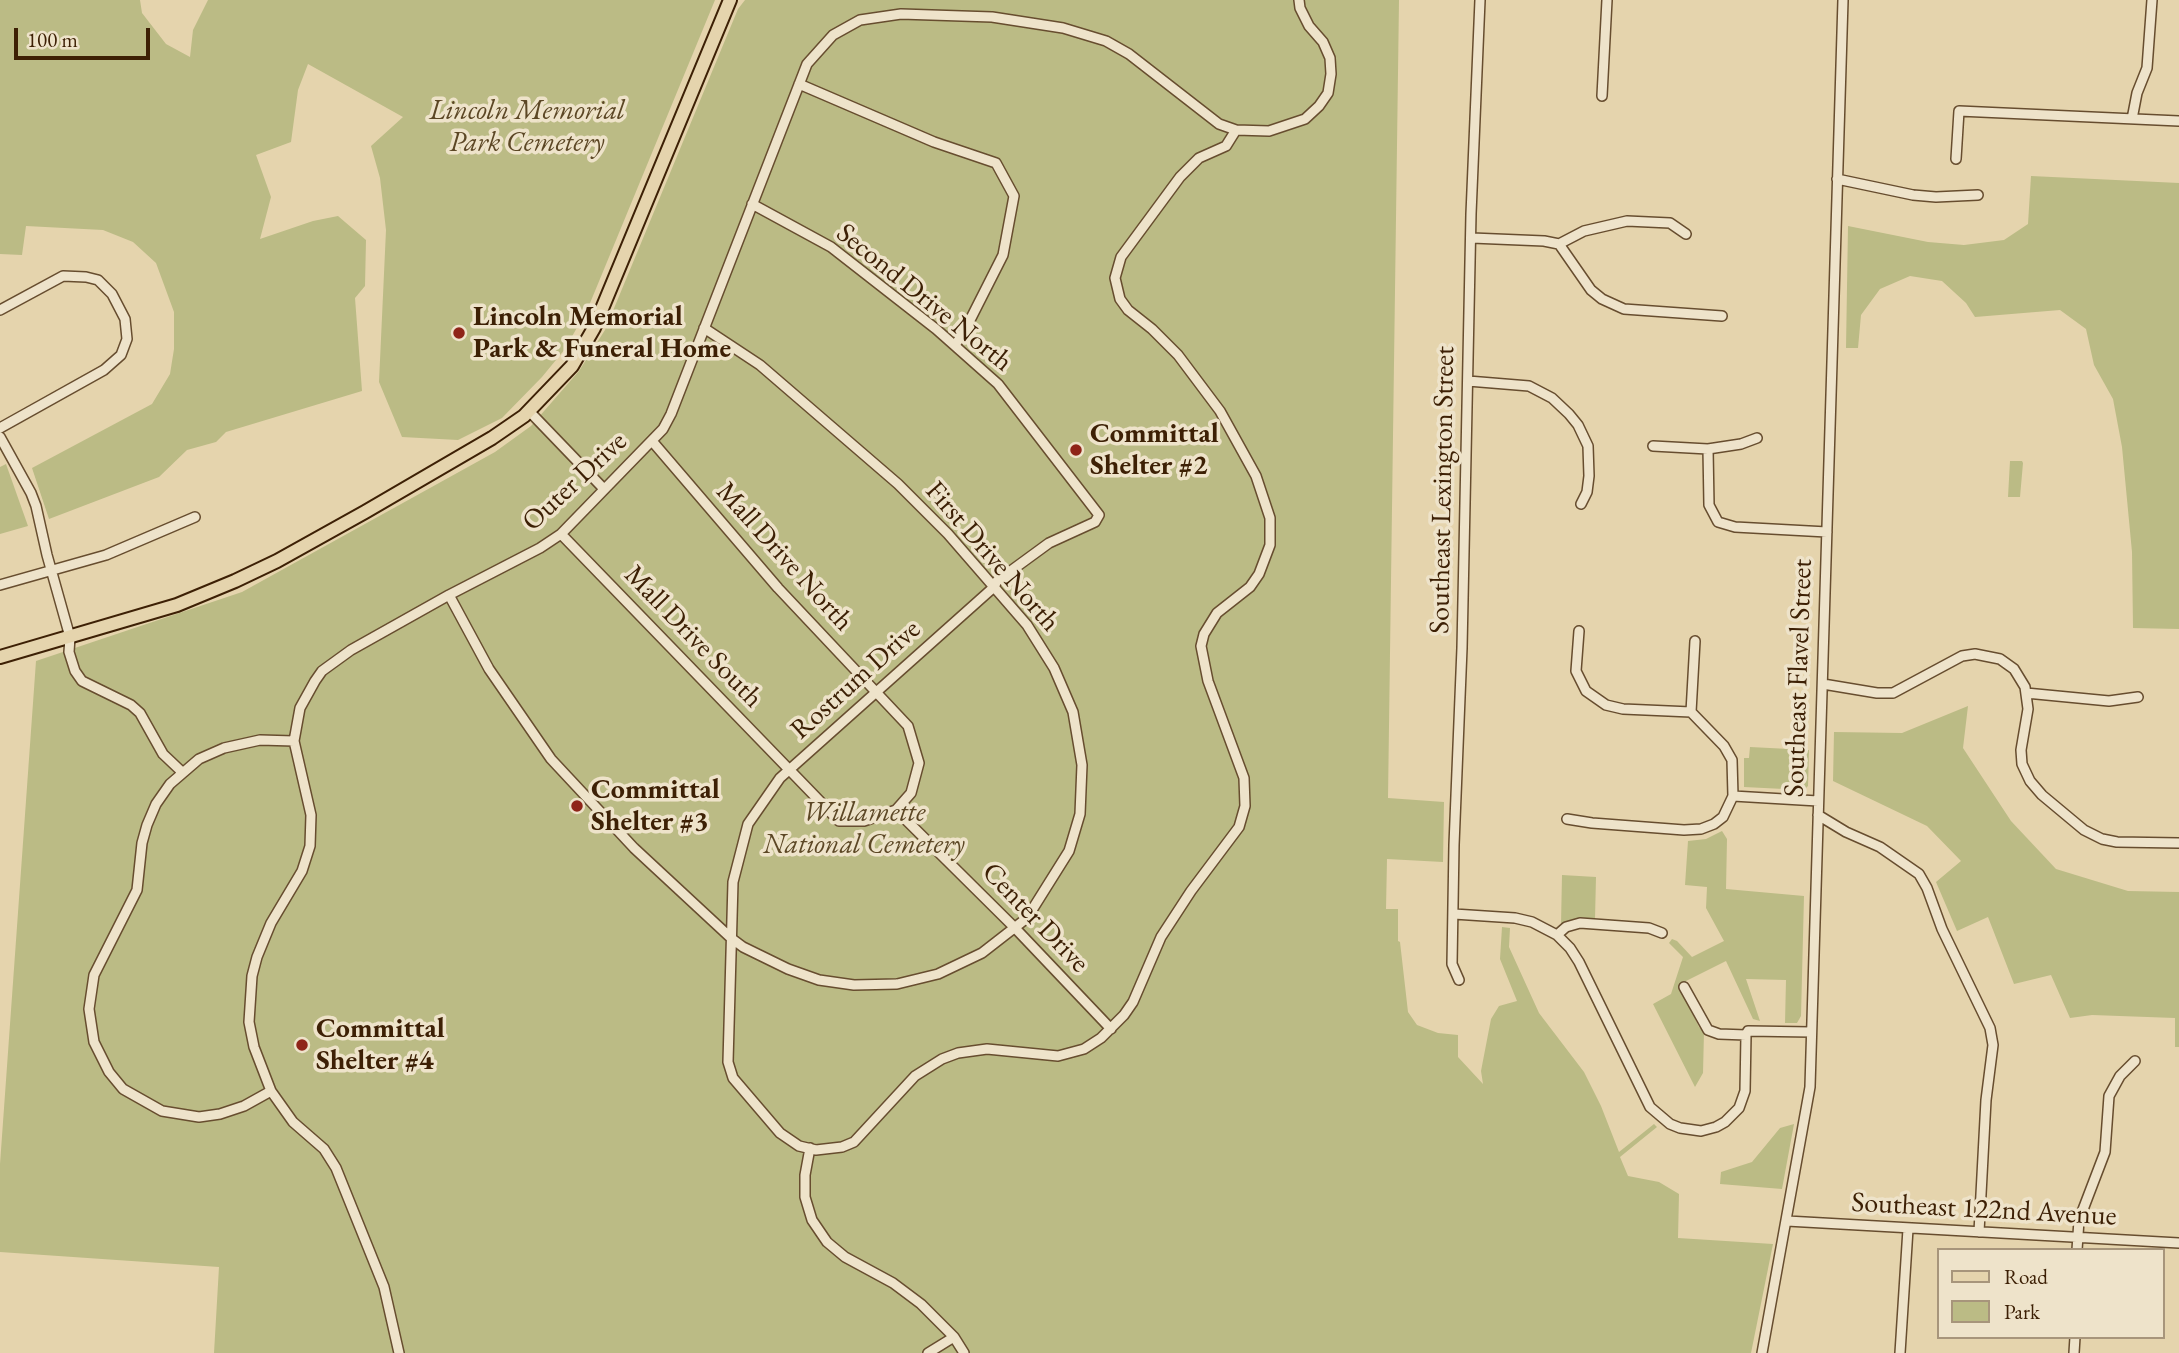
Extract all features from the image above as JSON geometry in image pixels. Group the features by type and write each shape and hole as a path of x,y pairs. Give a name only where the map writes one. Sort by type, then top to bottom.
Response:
{"main road":[{"path":"0,657 177,604 208,593 277,561 472,451 529,411 572,366 594,328 730,0"}],"street":[{"path":"964,1353 954,1337 906,1292 845,1257 827,1242 812,1220 805,1197 805,1175 810,1148 830,1149 854,1142 915,1076 942,1059 958,1053 986,1049 1046,1056 1072,1054 1084,1049 1111,1029 1133,1002 1161,937 1175,914 1239,827 1245,806 1244,778 1208,681 1201,646 1210,622 1217,613 1250,587 1265,559 1271,531 1267,504 1249,461 1220,411 1178,355 1128,310 1121,299 1115,278 1121,257 1180,177 1199,158 1226,146 1236,130 1269,131 1305,119 1328,93 1330,58 1323,42 1305,17 1299,0"},
{"name":"Southeast Lexington Street","path":"1459,980 1452,964 1456,761 1459,737 1471,215 1479,0"},
{"path":"1602,96 1607,0"},
{"name":"Southeast Flavel Street","path":"1762,1353 1809,1095 1843,0"},
{"path":"2132,119 2137,93 2147,68 2152,0"},
{"name":"Outer Drive","path":"294,740 300,708 322,671 351,650 540,548 561,534 663,429 807,64 832,35 860,20 901,14 1002,19 1063,28 1106,41 1146,65 1219,124 1236,130"},
{"path":"799,84 934,142 996,163 1014,196 1003,255 964,332 954,345"},
{"path":"1955,159 1959,111 2179,121"},
{"path":"1837,179 1913,195 1978,195"},
{"name":"Second Drive North","path":"752,204 831,247 954,345 998,384 1099,515"},
{"path":"1472,238 1559,244 1584,231 1626,221 1670,223 1686,234"},
{"path":"1559,244 1591,290 1614,306 1637,311 1722,316"},
{"path":"0,310 63,276 86,277 106,286 117,303 127,328 125,347 115,362 0,428"},
{"name":"First Drive North","path":"449,595 489,669 551,758 634,848 731,938 788,969 819,980 854,985 897,984 938,974 982,953 1027,918 1069,851 1080,814 1082,765 1073,712 1054,668 1027,625 948,534 898,484 760,365 704,328"},
{"path":"1468,381 1530,386 1552,398 1569,414 1578,425 1588,446 1589,476 1587,492 1581,504"},
{"path":"529,411 604,489"},
{"path":"0,437 34,499 70,637 69,652 75,671 82,681 131,705 139,712 163,754 182,772"},
{"path":"1653,446 1708,449 1741,444 1757,438"},
{"name":"Mall Drive North","path":"652,441 778,588 908,726 919,763 911,793 896,810"},
{"path":"1708,449 1709,505 1718,522 1735,527 1827,532"},
{"name":"Rostrum Drive","path":"810,1148 799,1146 780,1133 733,1078 728,1062 733,882 748,824 779,778 994,587 997,581 1049,543 1096,522 1099,515"},
{"path":"0,585 117,551 195,517"},
{"name":"Mall Drive South","path":"561,534 839,821 864,821 896,810"},
{"path":"1567,819 1592,824 1701,829 1723,817 1733,796 1732,760 1724,746 1691,712 1623,709 1596,699 1586,691 1576,671 1579,631"},
{"path":"1691,712 1695,641"},
{"path":"1823,684 1877,693 1894,693 1957,658 1975,654 1995,657 2009,664 2021,679 2026,692 2028,709 2021,750 2022,764 2030,781 2042,795 2084,830 2102,839 2117,842 2179,843"},
{"path":"2026,692 2109,701 2138,697"},
{"path":"271,1091 244,1106 220,1114 199,1117 162,1111 123,1089 105,1065 94,1042 89,1009 94,975 137,890 142,843 147,825 156,804 170,784 199,759 240,743 294,740 311,815 310,846 302,871 271,923 257,957 249,1001 254,1047 271,1091 293,1122 324,1149 337,1168 384,1287 399,1353"},
{"path":"1733,796 1818,801"},
{"name":"Center Drive","path":"896,810 1015,928 1111,1029"},
{"path":"1818,815 1846,832 1880,847 1919,874 1942,929 1990,1028 1993,1045 1986,1100 1979,1232"},
{"path":"1454,914 1515,918 1532,922 1557,935 1579,962 1650,1107 1670,1124 1688,1130 1701,1131 1725,1122 1739,1108 1745,1091 1748,1031 1811,1032"},
{"path":"1557,935 1580,923 1649,928 1662,933"},
{"path":"1684,987 1708,1030 1719,1034 1746,1035"},
{"path":"2077,1248 2082,1209 2105,1152 2109,1096 2120,1076 2135,1060"},
{"name":"Southeast 122nd Avenue","path":"1787,1222 2179,1243"},
{"path":"1900,1353 1908,1228"},
{"path":"928,1353 954,1337"}],"green space":[{"name":"Lincoln Memorial Park Cemetery","path":"0,0 140,0 142,13 166,44 190,57 193,30 208,0 715,0 588,308 565,349 502,418 458,440 402,437 379,382 386,230 380,178 371,146 403,117 308,64 298,90 291,142 256,155 271,197 260,239 313,221 338,216 366,240 365,286 355,298 362,391 226,432 216,442 187,450 159,477 49,519 32,468 152,404 170,374 174,349 174,312 156,263 133,242 103,230 26,226 22,255 0,254"},
{"name":"Willamette National Cemetery","path":"745,0 1399,0 1388,798 1444,802 1443,862 1387,859 1386,909 1398,909 1398,941 1408,1012 1417,1025 1438,1033 1458,1035 1458,1057 1483,1084 1481,1071 1491,1019 1499,1006 1517,1001 1500,959 1502,927 1510,928 1509,947 1539,1013 1584,1072 1619,1152 1654,1124 1657,1127 1620,1157 1628,1176 1659,1182 1679,1194 1678,1238 1773,1244 1751,1353 214,1353 219,1267 0,1252 0,1164 36,661 242,592 495,452 531,426 579,371 605,330 738,9"},
{"path":"2031,176 2179,183 2179,629 2133,628 2132,552 2122,447 2113,399 2094,365 2086,329 2060,310 1975,317 1966,303 1942,281 1910,276 1880,289 1861,315 1858,348 1846,348 1848,226 1928,242 1964,245 2004,240 2028,224"},
{"path":"2010,461 2023,463 2020,497 2008,497"},
{"path":"6,464 28,526 0,534 0,467"},
{"path":"1968,706 1963,748 2011,821 2056,869 2128,891 2179,892 2179,1047 2175,1047 2175,1018 2092,1015 2070,1018 2051,975 2014,984 1988,917 1957,931 1936,882 1961,861 1927,826 1833,781 1834,732 1902,733"},
{"path":"1750,747 1809,750 1808,786 1804,790 1744,787 1744,758 1749,758"},
{"path":"1722,831 1727,839 1726,889 1804,896 1801,1016 1797,1023 1785,1023 1786,980 1746,979 1760,1021 1753,1019 1726,961 1686,981 1682,992 1704,1032 1703,1073 1695,1087 1653,1004 1671,994 1683,957 1669,943 1672,939 1692,957 1724,941 1706,908 1707,887 1685,885 1688,841 1706,839"},
{"path":"1562,875 1596,877 1595,919 1578,918 1561,925"},
{"path":"1794,1124 1782,1189 1720,1184 1721,1172 1752,1162 1780,1128"}],"place":[{"name":"Lincoln Memorial Park & Funeral Home","path":"459,333"},
{"name":"Committal Shelter #2","path":"1076,450"},
{"name":"Committal Shelter #3","path":"577,806"},
{"name":"Committal Shelter #4","path":"302,1045"}]}
